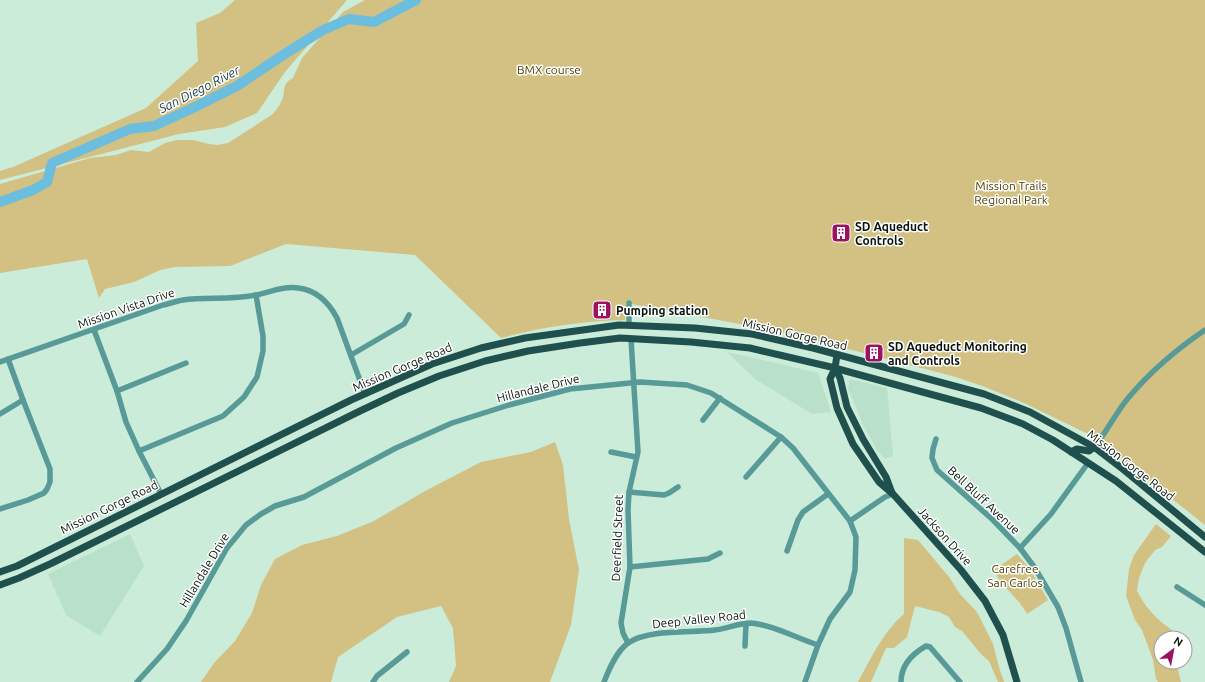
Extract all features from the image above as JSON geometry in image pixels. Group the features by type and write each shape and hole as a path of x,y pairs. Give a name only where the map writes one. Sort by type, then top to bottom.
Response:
{"main road":[{"name":"Mission Gorge Road","path":"0,572 17,566 365,394 432,364 481,348 525,338 580,329 619,325 694,328 752,334 984,394 1030,412 1094,447 1205,537"},
{"name":"Mission Gorge Road","path":"0,585 50,564 360,411 439,376 485,361 528,351 620,338 691,342 750,348 835,368 981,408 1023,424 1088,462 1116,481 1205,552"},
{"name":"Jackson Drive","path":"837,355 835,368 830,379 836,408 853,444 879,482 893,494 961,570 985,601 1003,635 1017,682"},
{"name":"Jackson Drive","path":"835,368 840,378 847,407 863,439 886,477 893,494"},
{"path":"1071,452 1077,449 1089,451 1094,447"}],"street":[{"name":"Mission Vista Drive","path":"0,362 163,305 183,300 256,295 280,288 298,288 312,292 322,298 331,307 337,318 365,394"},
{"path":"139,451 223,416 244,397 257,377 263,351 263,336 256,295"},
{"path":"629,303 630,325"},
{"path":"351,354 404,324 410,315"},
{"path":"94,330 117,391 126,422 161,494"},
{"path":"1094,447 1128,398 1158,366 1205,330"},
{"name":"Deerfield Street","path":"628,643 623,633 621,623 630,567 628,510 638,452 631,339"},
{"path":"0,509 44,493 50,482 50,469 8,359"},
{"path":"117,391 186,363"},
{"name":"Hillandale Drive","path":"136,682 167,649 186,622 227,548 246,525 261,514 275,506 304,497 396,448 452,423 509,405 570,389 633,383 687,385 711,393 720,398 781,437 792,448 850,521 856,537 855,570 850,592 830,619 804,682"},
{"path":"703,420 720,398"},
{"path":"0,414 23,400"},
{"path":"746,477 781,437"},
{"name":"Bell Bluff Avenue","path":"936,439 932,458 937,470 993,520 1020,548 1035,568 1058,607 1066,628 1081,682"},
{"path":"612,452 636,457"},
{"path":"1020,548 1051,514 1088,462"},
{"path":"630,492 664,495 678,487"},
{"path":"788,551 798,520 803,512 828,494"},
{"path":"850,521 885,497 893,494"},
{"path":"630,567 708,559 720,553"},
{"path":"1177,587 1205,605"},
{"path":"745,646 746,624"},
{"name":"Deep Valley Road","path":"628,643 650,634 717,630 734,625 746,624 768,627 818,646"},
{"path":"604,682 613,660 628,643"},
{"path":"901,682 901,675 909,658 914,653 926,646 930,647 960,682"},
{"path":"373,682 376,676 407,652"}],"shaded area":[{"path":"727,352 818,373 831,412 812,414 755,379"},
{"path":"850,379 887,388 893,456 885,459 877,450 863,425 848,388"},
{"path":"130,534 144,566 100,636 66,615 48,574"}],"green space":[{"path":"235,0 347,0 285,72 257,113 225,127 179,134 0,180 0,171 13,167 146,108 198,61 196,23 220,13"},
{"name":"Mission Trails Regional Park","path":"365,0 1205,0 1205,525 1088,434 1024,403 956,377 802,337 626,303 625,320 563,325 501,338 415,255 286,244 230,266 175,267 160,270 134,282 105,289 99,298 87,259 0,273 0,184 90,158 116,155 131,150 149,152 165,143 177,140 193,140 218,145 228,143 273,114 282,100 285,85 293,78 302,58 343,12"},
{"path":"555,442 563,465 569,519 579,570 571,625 550,682 449,682 456,666 453,628 441,606 397,617 338,657 331,682 201,682 214,663 235,641 252,613 261,585 275,559 302,545 337,536 374,521 425,491 481,462 531,452"},
{"path":"1156,524 1171,536 1162,547 1155,550 1145,563 1139,578 1137,591 1152,613 1172,630 1153,630 1153,660 1142,630 1135,620 1126,596 1129,569 1134,555"},
{"path":"904,538 918,540 949,577 960,594 977,612 993,644 1004,682 998,682 989,661 981,654 962,631 955,627 949,617 939,612 915,606 907,637 894,648 886,648 871,682 858,682 884,637 904,614"},
{"name":"Carefree San Carlos","path":"1017,554 1029,568 1048,600 1027,614 1019,602 1001,582 994,570"},
{"path":"1155,670 1178,670 1181,682 1158,682"}],"waterway":[{"name":"San Diego River","path":"0,202 33,190 47,182 52,163 130,129 154,126 195,107 237,86 323,30 349,19 374,22 416,0"}],"place":[{"name":"SD Aqueduct Controls","path":"841,233"},
{"name":"Pumping station","path":"602,310"},
{"name":"SD Aqueduct Monitoring and Controls","path":"874,353"}],"park label":[{"name":"BMX course","path":"549,69"}]}
